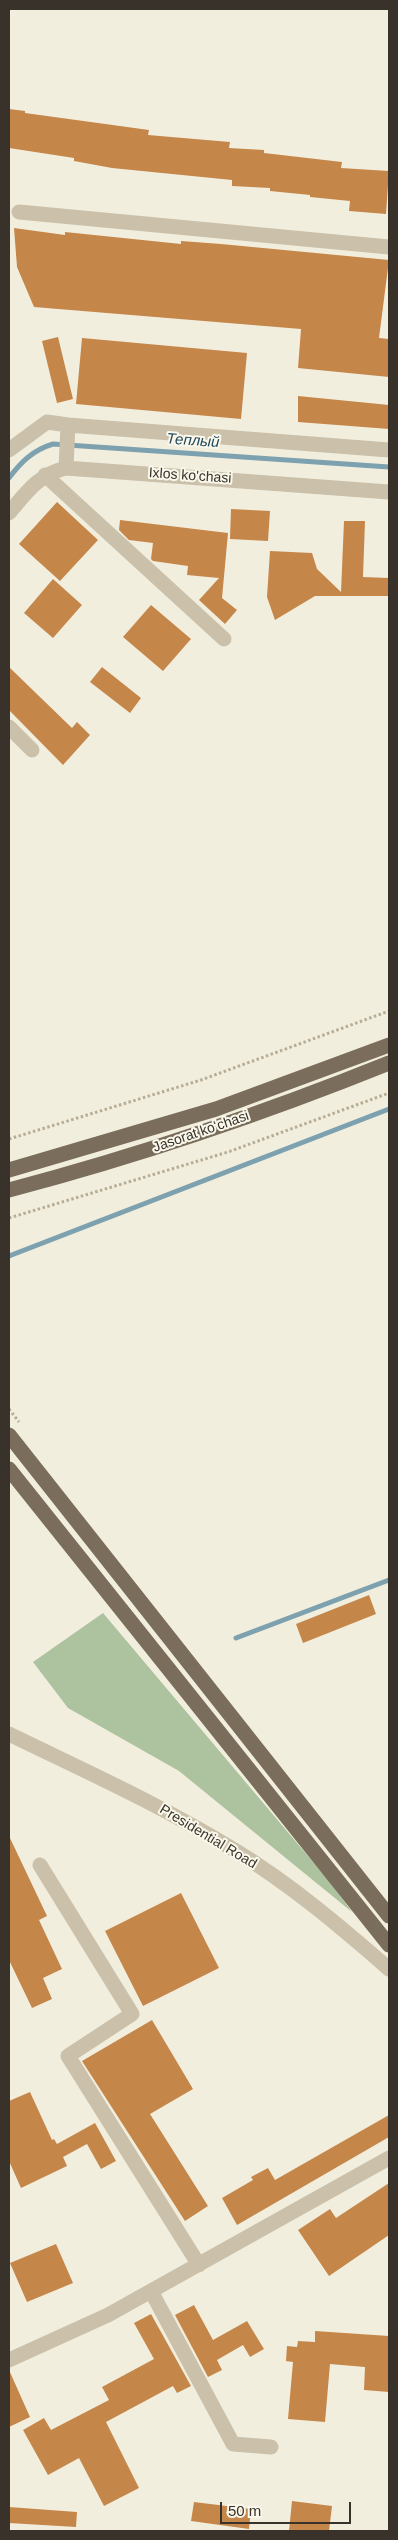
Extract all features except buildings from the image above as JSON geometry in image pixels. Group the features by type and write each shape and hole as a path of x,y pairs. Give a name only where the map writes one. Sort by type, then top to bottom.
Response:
{"main road":[{"name":"Jasorat koʻchasi","path":"9,1170 216,1109 389,1045"},
{"name":"Jasorat koʻchasi","path":"9,1190 117,1160 249,1116 389,1063"},
{"path":"9,1435 389,1916"},
{"path":"9,1469 389,1945"}],"street":[{"path":"19,212 389,248"},
{"path":"9,450 47,422 389,450"},
{"path":"66,468 68,425"},
{"name":"Ixlos ko'chasi","path":"9,513 29,489 45,474 66,468 389,492"},
{"path":"45,474 224,639"},
{"path":"9,727 32,750"},
{"name":"Presidential Road","path":"9,1734 150,1802 237,1852 320,1912 389,1969"},
{"path":"40,1865 132,2014 68,2056 199,2265"},
{"path":"9,2360 108,2315 389,2158"},
{"path":"151,2292 233,2444 271,2447"}],"path":[{"path":"9,1139 201,1080 389,1011"},
{"path":"9,1218 228,1152 389,1093"}],"green space":[{"path":"103,1613 329,1881 352,1912 179,1771 68,1708 33,1662"}],"waterway":[{"name":"Теплый","path":"9,478 28,457 53,444 389,467"},
{"path":"9,1256 389,1109"},
{"path":"236,1638 389,1580"}]}
